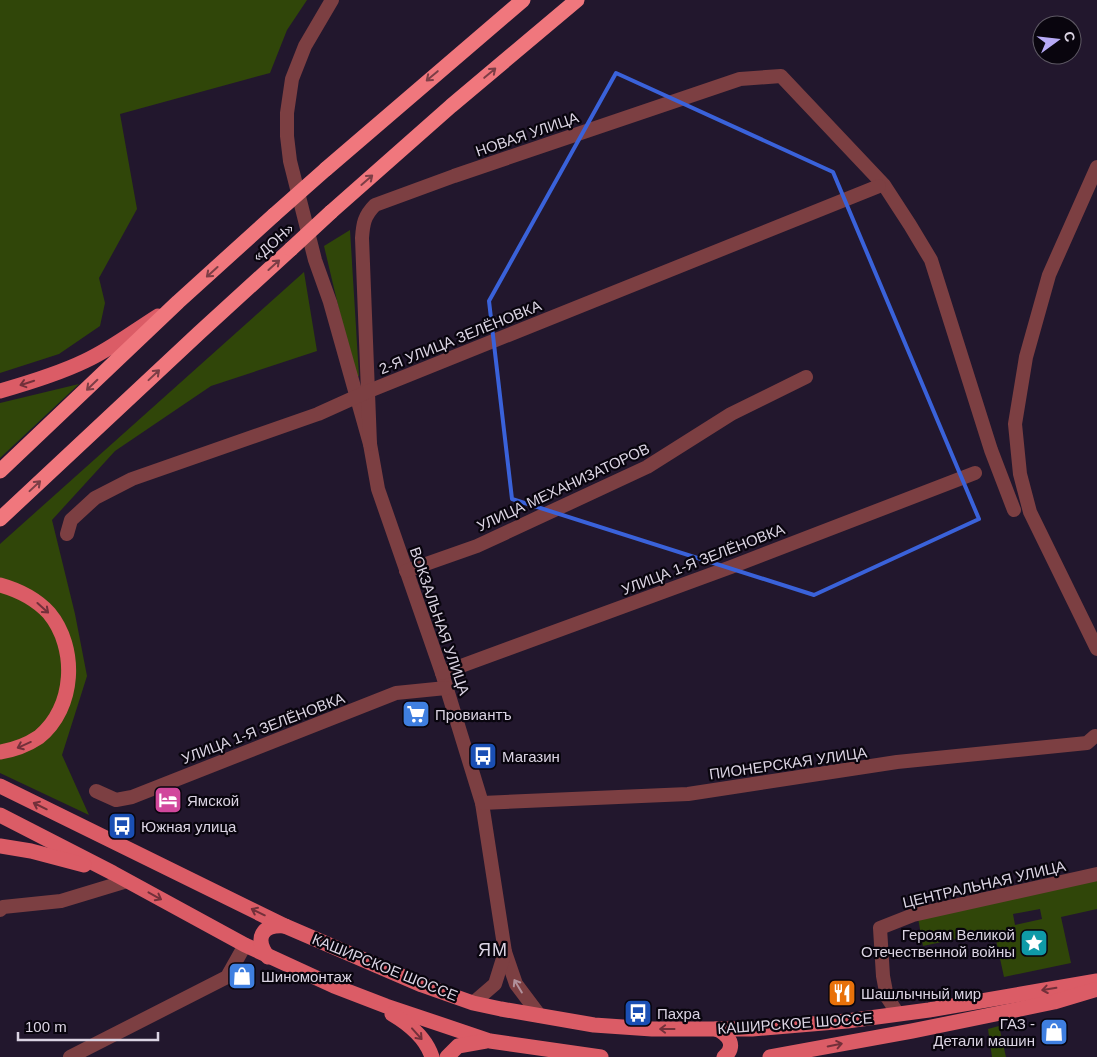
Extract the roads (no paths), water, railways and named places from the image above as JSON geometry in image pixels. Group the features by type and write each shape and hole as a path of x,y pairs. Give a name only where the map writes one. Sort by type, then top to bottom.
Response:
{"highway":[{"name":"«ДОН»","path":"0,471 178,302 326,168 523,0"},
{"name":"«ДОН»","path":"0,519 331,212 451,106 577,0"}],"main road":[{"path":"0,391 84,362 114,345 178,302"},
{"path":"0,586 26,595 50,614 66,645 69,668 66,696 61,708 48,728 30,743 0,752"},
{"name":"КАШИРСКОЕ ШОССЕ","path":"0,786 285,926 422,985 473,1003 540,1016 594,1025 652,1029 752,1029 847,1021 898,1014 1097,981"},
{"path":"0,815 113,873 268,957 365,998 490,1041 601,1057"},
{"path":"0,846 31,851 113,873"},
{"path":"268,957 261,946 262,934 273,926 285,926"},
{"name":"КАШИРСКОЕ ШОССЕ","path":"770,1057 1054,1002 1097,988"},
{"path":"365,998 406,1022 424,1042 432,1057"},
{"path":"716,1029 727,1035 731,1044 729,1053 724,1057"},
{"path":"447,1057 458,1046 490,1041"}],"street":[{"name":"ВОКЗАЛЬНАЯ УЛИЦА","path":"332,0 298,62 292,79 289,97 295,143 320,246 330,302 355,397 370,444 378,489 442,673 482,803 505,952 516,984 540,1016"},
{"name":"НОВАЯ УЛИЦА","path":"370,444 362,238 363,222 368,212 375,206 454,176 748,77 780,76 881,185 931,260 991,450 1014,510"},
{"path":"1097,167 1049,275 1026,357 1015,424 1020,474 1030,512 1097,649"},
{"name":"2-Я УЛИЦА ЗЕЛЁНОВКА","path":"67,534 71,520 96,498 132,479 318,414 368,391 881,185"},
{"name":"УЛИЦА МЕХАНИЗАТОРОВ","path":"406,571 476,546 647,467 731,414 806,378"},
{"name":"УЛИЦА 1-Я ЗЕЛЁНОВКА","path":"442,673 975,473"},
{"name":"УЛИЦА 1-Я ЗЕЛЁНОВКА","path":"96,791 116,800 132,797 396,693 446,688"},
{"name":"ПИОНЕРСКАЯ УЛИЦА","path":"482,803 688,794 897,762 1087,743 1095,736"},
{"name":"ЦЕНТРАЛЬНАЯ УЛИЦА","path":"898,1014 887,997 883,976 880,928 913,915 1097,874"},
{"path":"0,910 3,907 60,900 127,881"},
{"path":"70,1057 227,978 245,945"},
{"name":"ВОКЗАЛЬНАЯ УЛИЦА","path":"473,1003 496,984 505,952"}],"place":[{"name":"Провиантъ","path":"416,714"},
{"name":"Магазин","path":"483,756"},
{"name":"Ямской","path":"168,800"},
{"name":"Южная улица","path":"122,826"},
{"name":"Героям Великой Отечественной войны","path":"1034,943"},
{"name":"Шиномонтаж","path":"242,976"},
{"name":"Шашлычный мир","path":"842,993"},
{"name":"Пахра","path":"638,1013"},
{"name":"ГАЗ - Детали машин","path":"1054,1032"}],"district":[{"name":"ЯМ","path":"493,950"}]}
